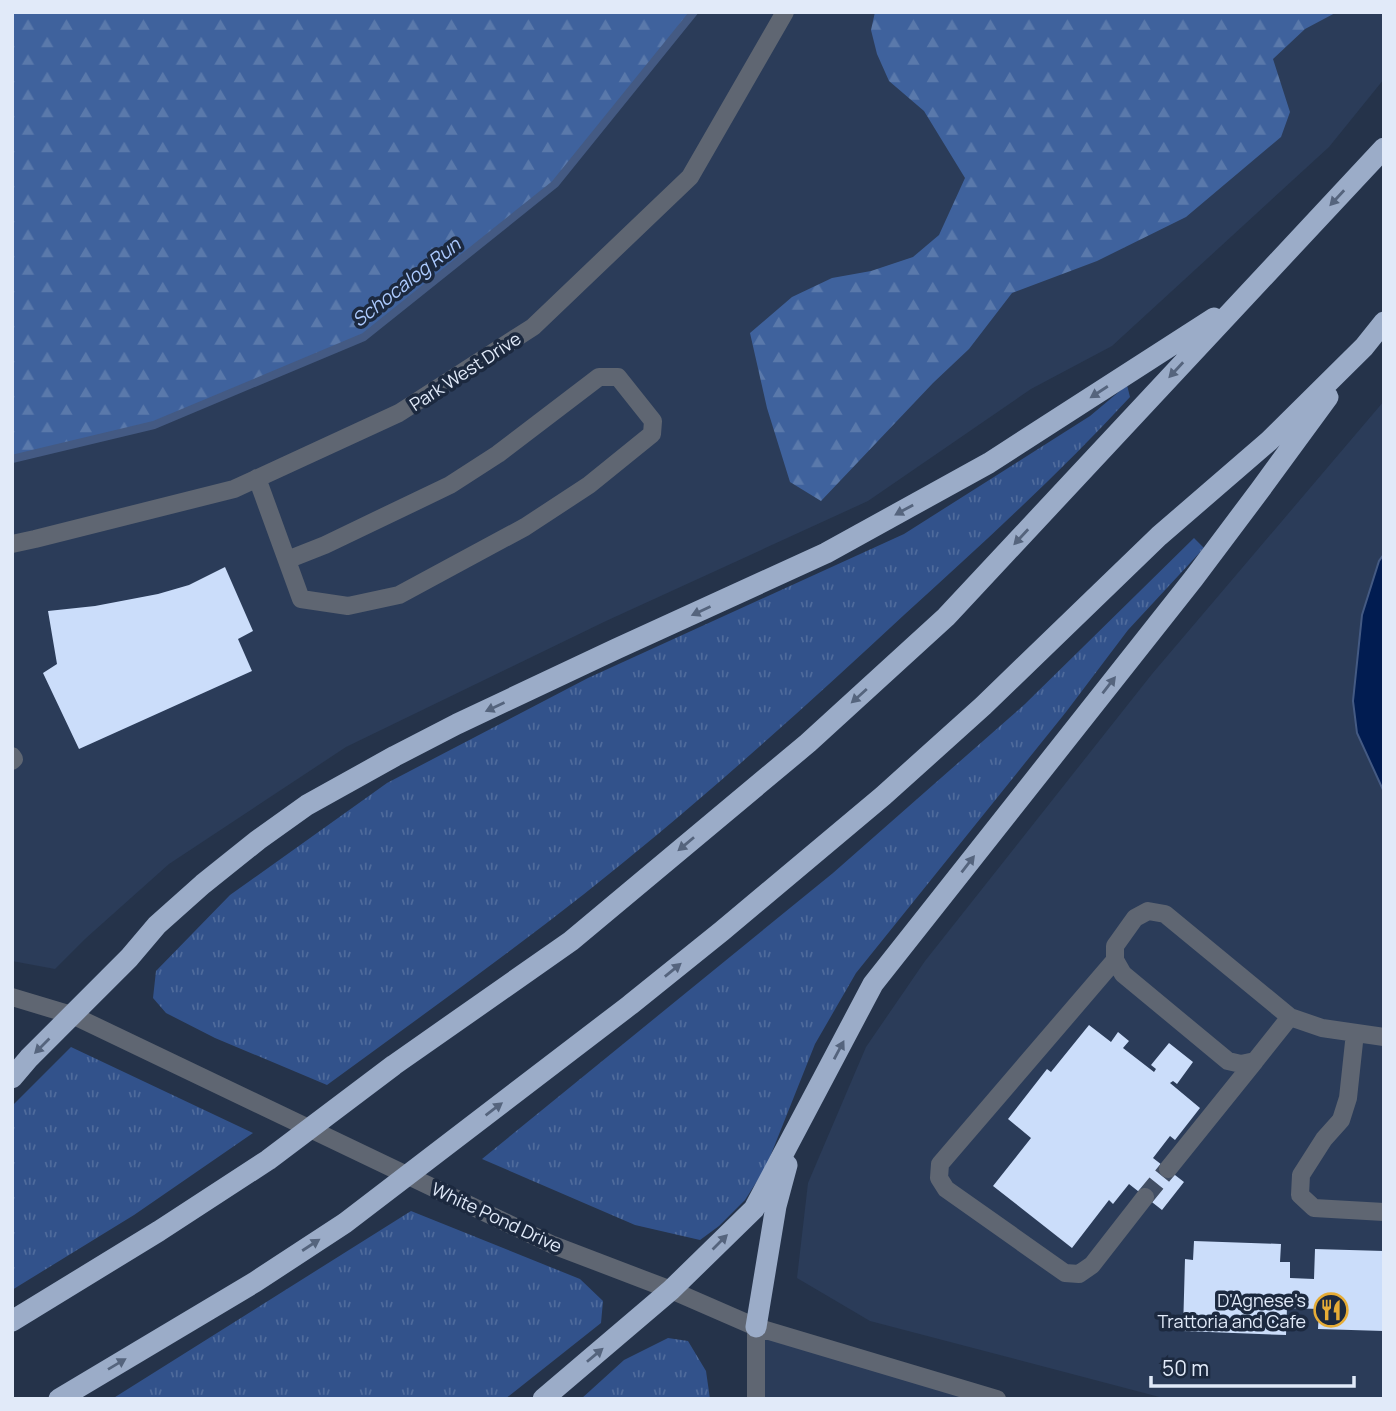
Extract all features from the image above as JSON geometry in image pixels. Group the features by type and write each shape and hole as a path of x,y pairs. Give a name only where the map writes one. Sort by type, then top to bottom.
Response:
{"highway":[{"path":"12,1321 268,1160 394,1065 582,933 808,743 946,617 1384,148"},
{"path":"12,1078 129,958 157,925 258,840 307,805 457,724 826,554 989,463 1239,302"},
{"path":"543,1399 671,1290 754,1209 873,984 1194,578 1384,322"},
{"path":"59,1399 255,1282 345,1223 671,972 883,796 973,715 1159,536 1269,440 1364,347"},
{"path":"756,1327 776,1206 797,1128"}],"street":[{"name":"Park West Drive","path":"12,544 234,489 399,413 533,327 690,177 785,12"},
{"path":"257,478 301,599 348,606 399,595 524,527 589,485 652,434 653,421 618,377 599,377 498,454 450,485 325,545 287,560"},
{"path":"12,756 12,761"},
{"path":"1255,1061 1241,1064 1228,1060 1124,974 1115,960 1115,946 1135,918 1148,911 1165,914 1290,1017 1322,1028 1384,1037"},
{"path":"1115,960 940,1164 939,1178 946,1189 1065,1272 1079,1274 1092,1265 1145,1197"},
{"name":"White Pond Drive","path":"12,997 72,1015 553,1245 671,1290 756,1327 997,1399"},
{"path":"1168,1169 1290,1017"},
{"path":"1354,1032 1348,1098 1341,1120 1324,1139 1301,1175 1300,1195 1314,1208 1384,1212"},
{"path":"756,1327 756,1399"}],"shaded area":[{"path":"694,12 1384,12 1384,79 1329,147 1112,346 1031,389 868,501 606,621 346,747 169,864 55,969 12,961 12,459 154,425 555,184"},
{"path":"1384,401 1384,1399 1167,1399 870,1321 797,1278 808,1183 866,1047 925,961 1152,674"},
{"path":"1384,554 1384,792 1357,733 1353,701 1362,615 1379,561"},
{"path":"756,1327 997,1399 756,1399"}],"green space":[{"path":"12,12 694,12 555,184 364,337 154,425 12,459"},
{"path":"875,12 1337,12 1305,29 1273,59 1290,112 1281,137 1186,217 1097,261 1012,293 969,349 821,501 790,482 767,408 750,333 792,297 832,278 871,271 913,257 939,235 965,178 924,111 889,81 877,54 871,30"},
{"path":"1127,385 1130,397 1048,481 991,536 720,781 577,899 327,1085 215,1038 166,1013 153,998 156,971 230,895 387,783 588,678 904,534 1090,416"},
{"path":"1194,538 1204,548 1128,630 1066,712 856,973 815,1044 766,1167 745,1200 719,1226 700,1240 635,1225 482,1159 833,873 1025,704"},
{"path":"71,1047 253,1133 134,1215 12,1290 12,1106"},
{"path":"411,1211 580,1279 603,1301 601,1323 505,1399 112,1399"},
{"path":"668,1338 688,1341 706,1371 710,1399 581,1399 624,1360"}],"building":[{"path":"225,567 253,631 238,639 252,671 79,749 43,673 57,664 48,611 95,606 158,594 189,585"},
{"path":"1089,1025 1111,1042 1118,1032 1129,1041 1123,1048 1154,1072 1156,1069 1151,1065 1169,1043 1193,1062 1177,1084 1173,1081 1170,1083 1200,1108 1175,1140 1170,1136 1153,1158 1184,1182 1162,1210 1129,1184 1113,1204 1109,1200 1072,1248 993,1186 1031,1138 1008,1119 1047,1069 1051,1072"},
{"path":"1194,1241 1281,1244 1280,1262 1290,1262 1290,1278 1314,1279 1315,1249 1384,1251 1384,1331 1318,1329 1319,1309 1287,1308 1286,1335 1183,1331 1185,1259 1193,1260"}],"waterway":[{"name":"Schocalog Run","path":"12,459 154,425 364,337 555,184 694,12"}],"tunnel":[{"path":"1145,1197 1168,1169"}],"place":[{"name":"D'Agnese's Trattoria and Cafe","path":"1331,1310"}]}
